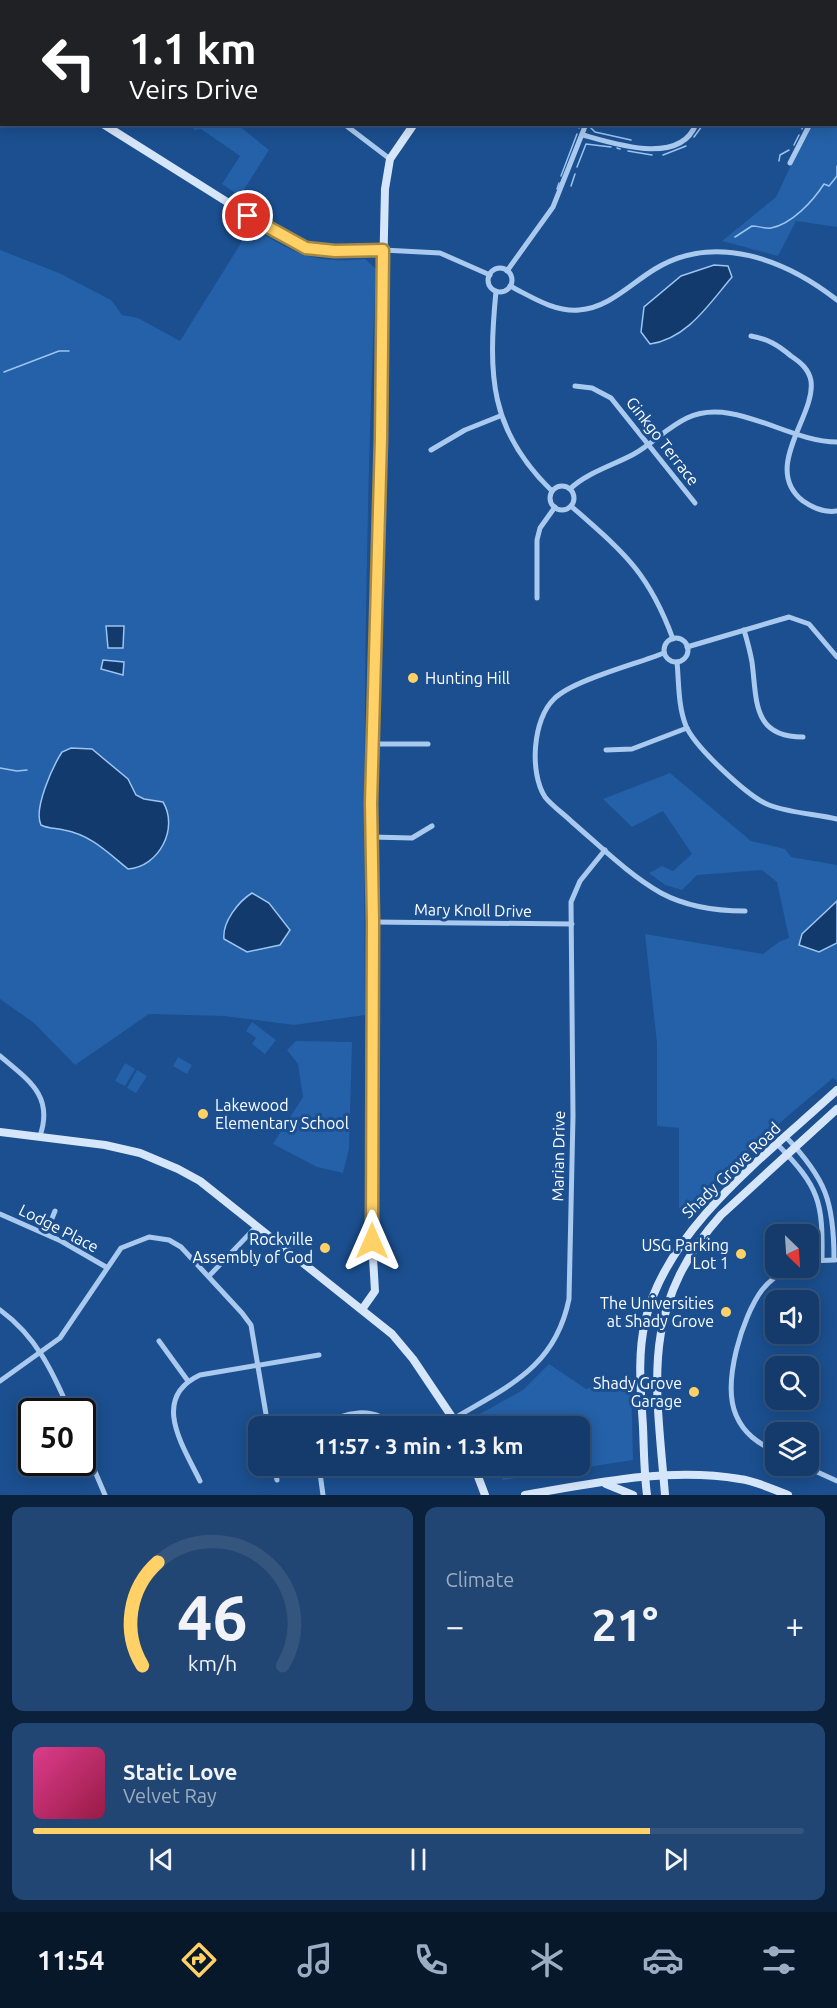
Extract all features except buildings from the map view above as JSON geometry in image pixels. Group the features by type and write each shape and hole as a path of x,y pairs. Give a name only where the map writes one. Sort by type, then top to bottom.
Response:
{"main road":[{"path":"106,126 294,244 319,251 383,250"},
{"path":"363,1308 376,1287 372,1241 371,837 385,189 390,159 413,126"},
{"name":"Shady Grove Road","path":"647,1495 639,1376 645,1320 660,1279 700,1217 837,1090"},
{"name":"Shady Grove Road","path":"664,1495 667,1475 656,1371 662,1322 676,1279 703,1235 721,1215 837,1109"},
{"path":"0,1132 105,1145 159,1160 200,1181 256,1227 363,1308 392,1334 413,1359 451,1416"},
{"path":"525,1495 644,1477 701,1473 741,1479 788,1495"},
{"path":"478,1476 485,1495"},
{"path":"602,1483 633,1495"}],"street":[{"path":"347,126 390,159"},
{"path":"507,271 548,215 561,192 585,126"},
{"path":"583,135 661,149 683,141 694,126"},
{"path":"790,163 809,126"},
{"path":"383,250 440,253 490,274"},
{"path":"510,286 556,308 588,309 613,298 673,260 714,251 744,254 788,268 836,296"},
{"path":"500,268 507,271 512,279 510,286 504,291 496,291 489,285 490,274 500,268"},
{"path":"496,291 493,375 500,416 525,462 552,491"},
{"path":"751,336 774,343 802,364 809,374 811,388 787,461 792,487 798,497 811,507 825,511 837,511"},
{"name":"Ginkgo Terrace","path":"575,386 592,388 611,398 695,503"},
{"path":"570,489 648,445 687,418 714,411 735,414 812,440 837,442"},
{"path":"431,450 465,430 500,416"},
{"path":"563,486 570,489 574,495 572,506 565,510 555,507 550,498 552,491 563,486"},
{"path":"572,506 632,560 656,598 673,639"},
{"path":"537,598 537,540 540,528 555,507"},
{"path":"687,647 779,619 795,618 815,629 837,657"},
{"path":"744,630 752,663 753,694 760,713 768,726 780,735 803,737"},
{"path":"673,639 680,639 687,647 685,658 677,662 670,661 664,653 666,643 673,639"},
{"path":"664,653 572,688 555,697 542,714 536,730 538,776 544,796 605,850 663,894 720,911 745,911"},
{"path":"677,662 680,699 687,728 702,748 757,798 781,808 837,819"},
{"path":"606,750 632,749 687,728"},
{"path":"373,744 428,744"},
{"path":"371,837 412,838 432,826"},
{"name":"Marian Drive","path":"466,1416 524,1376 547,1354 565,1318 569,1299 573,1126 573,892 605,850"},
{"name":"Mary Knoll Drive","path":"373,922 572,924"},
{"path":"0,1056 37,1088 45,1114 40,1136"},
{"path":"786,1137 818,1175 827,1193 832,1212 835,1260 819,1259"},
{"path":"778,1145 809,1179 817,1196 823,1226 822,1259"},
{"path":"46,1233 55,1211"},
{"name":"Lodge Place","path":"0,1214 46,1233 106,1267"},
{"path":"209,1276 256,1227"},
{"path":"0,1381 42,1353 71,1326 106,1267 121,1248 133,1241 157,1237 181,1247 251,1325 266,1416"},
{"path":"765,1446 756,1442 743,1428 734,1410 731,1383 744,1331 755,1302 769,1283 776,1278"},
{"path":"0,1310 23,1329 42,1353 63,1398"},
{"path":"159,1341 188,1381"},
{"path":"200,1481 174,1428 174,1399 188,1381 200,1375 319,1355"},
{"path":"351,1416 364,1413 378,1416"},
{"path":"819,1473 837,1481"},
{"path":"96,1474 105,1495"},
{"path":"276,1476 277,1480"},
{"path":"320,1476 323,1495"}],"shaded area":[{"path":"192,126 239,126 269,150 240,196 222,184 240,156 201,129 194,130"},
{"path":"810,126 837,126 837,227 796,221 778,256 722,241 776,197"},
{"path":"251,227 305,255 331,260 365,259 376,269 369,456 366,642 365,1015 294,1025 224,1016 149,1014 75,1065 34,1023 0,999 0,250 59,273 111,300 122,315 138,318 180,341"},
{"path":"714,265 728,266 732,277 706,309 686,328 663,341 650,344 641,332 644,307 681,276"},
{"path":"106,626 124,626 123,648 108,648"},
{"path":"103,660 124,662 123,675 101,669"},
{"path":"71,748 92,749 128,779 136,795 144,799 163,802 169,823 167,834 157,854 149,861 139,867 128,869 98,845 82,836 41,825 40,809 49,777 62,752"},
{"path":"670,773 751,841 785,849 791,857 837,865 837,901 802,934 819,952 837,943 837,1081 833,1078 783,1120 689,1214 679,1208 679,1128 657,1126 657,1043 645,934 763,954 779,942 789,938 777,882 762,870 697,875 682,890 665,885 649,873 662,866 673,871 692,854 663,811 632,827 603,799"},
{"path":"252,893 269,903 290,930 280,945 247,952 224,939 224,932 232,913"},
{"path":"837,901 837,943 819,952 799,945 802,934"},
{"path":"252,1022 276,1040 265,1054 252,1044 256,1038 246,1031"},
{"path":"296,1041 352,1042 349,1149 343,1173 317,1167 273,1144 303,1097 298,1064 287,1050"},
{"path":"178,1057 192,1065 187,1074 173,1066"},
{"path":"125,1063 135,1069 125,1086 115,1081"},
{"path":"137,1070 147,1076 136,1093 127,1088"},
{"path":"549,1364 586,1389 631,1378 633,1460 590,1467 590,1416 476,1416 523,1390"},
{"path":"500,1476 529,1476 503,1480"}],"waterway":[{"path":"694,137 702,126"},
{"path":"590,127 595,132 631,140"},
{"path":"561,176 577,134"},
{"path":"794,145 799,135"},
{"path":"577,167 586,144 611,147"},
{"path":"663,155 686,146"},
{"path":"779,161 780,155 789,150"},
{"path":"628,151 652,155"},
{"path":"735,237 752,226 771,228 787,222 808,204 824,184 829,186 837,176 837,166"},
{"path":"571,186 575,174"},
{"path":"557,189 559,183"},
{"path":"4,372 59,351 69,351"},
{"path":"0,768 27,770"}],"place":[{"name":"Hunting Hill","path":"413,678"},
{"name":"Lakewood Elementary School","path":"203,1114"},
{"name":"Rockville Assembly of God","path":"325,1248"},
{"name":"USG Parking Lot 1","path":"741,1254"},
{"name":"The Universities at Shady Grove","path":"726,1312"},
{"name":"Shady Grove Garage","path":"694,1392"}],"route":[{"path":"248,216 294,244 306,248 319,251 383,250 381,438 371,803 372,1241"}]}
